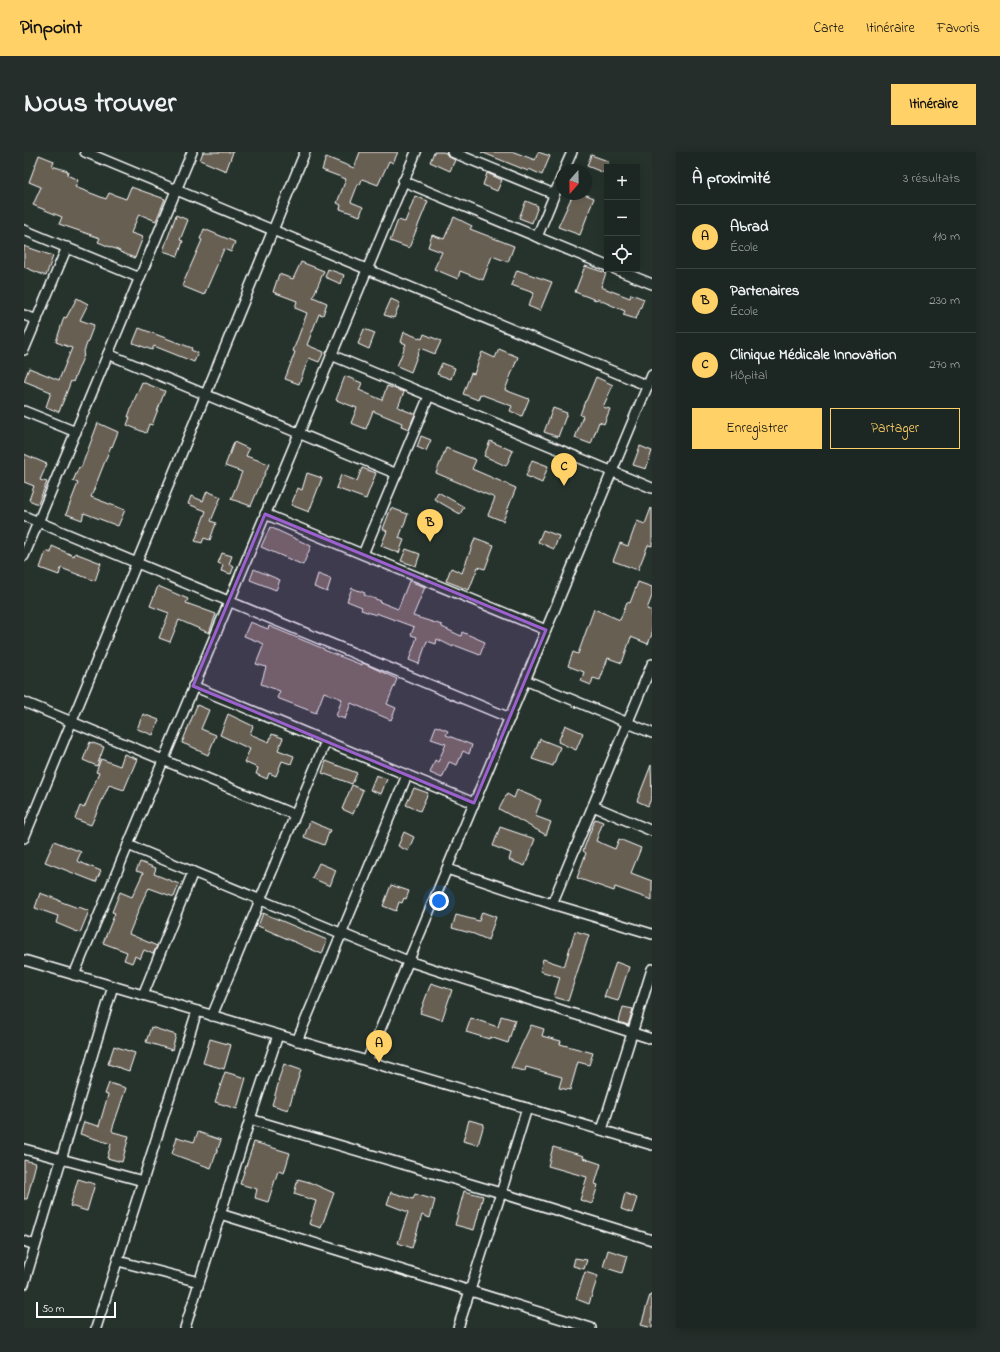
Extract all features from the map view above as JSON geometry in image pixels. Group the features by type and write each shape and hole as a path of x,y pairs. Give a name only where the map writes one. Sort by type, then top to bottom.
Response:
{"street":[{"path":"85,152 648,386"},
{"path":"24,556 192,152"},
{"path":"24,838 305,152"},
{"path":"74,975 228,601 416,152"},
{"path":"452,152 554,194"},
{"path":"567,164 572,152"},
{"path":"404,181 604,265"},
{"path":"537,237 556,190"},
{"path":"24,230 140,278"},
{"path":"24,350 67,247"},
{"path":"622,272 652,284"},
{"path":"24,315 36,320"},
{"path":"108,354 396,474"},
{"path":"331,355 652,488"},
{"path":"367,1061 652,375"},
{"path":"363,554 429,396"},
{"path":"24,411 76,432"},
{"path":"265,514 546,630"},
{"path":"24,516 510,718"},
{"path":"552,904 652,664"},
{"path":"526,680 652,733"},
{"path":"194,686 474,803"},
{"path":"24,702 295,815"},
{"path":"212,1016 326,741"},
{"path":"297,1040 407,775"},
{"path":"593,806 652,832"},
{"path":"128,845 408,961 652,1039"},
{"path":"447,869 552,904 652,934"},
{"path":"142,995 193,872"},
{"path":"24,960 652,1145"},
{"path":"602,1130 652,969"},
{"path":"24,1284 113,986"},
{"path":"96,1328 197,1011"},
{"path":"185,1328 250,1119 278,1035"},
{"path":"458,1328 501,1193 526,1108"},
{"path":"250,1119 501,1193 652,1240"},
{"path":"24,1149 143,1181"},
{"path":"220,1214 470,1290 561,1324 591,1328"},
{"path":"24,1242 35,1245"},
{"path":"118,1261 199,1282"}],"highlighted area":[{"path":"265,514 546,630 474,803 193,686"}],"building":[{"path":"203,152 233,152 226,171 200,160"},
{"path":"360,152 398,152 393,163 389,161 378,185 362,179 360,185 358,184 351,202 363,207 360,216 340,209 341,205 337,203 346,179 322,170 326,157 354,168"},
{"path":"434,152 446,153 449,157 455,160 450,171 430,162"},
{"path":"481,152 514,152 535,160 538,152 550,156 542,175"},
{"path":"39,155 54,161 52,166 68,171 67,175 78,180 75,187 106,199 109,193 126,199 131,187 165,199 156,221 139,214 131,233 143,237 135,258 98,242 100,238 59,224 62,217 33,205 41,187 29,182"},
{"path":"591,155 608,161 608,164 604,164 604,173 592,168 592,164 588,164"},
{"path":"487,173 502,180 497,191 483,185"},
{"path":"415,196 428,201 409,248 390,241 398,220 405,222"},
{"path":"592,197 594,198 580,235 558,227 570,200 592,200"},
{"path":"526,201 538,206 532,223 519,218"},
{"path":"176,215 188,220 180,240 183,241 178,256 163,251"},
{"path":"454,217 472,226 470,229 514,246 508,262 492,256 483,280 460,271 458,279 434,269 442,252 428,247 432,235 444,239"},
{"path":"204,229 235,242 231,252 224,249 204,295 182,286 202,240 200,239"},
{"path":"24,246 53,256 46,276 24,267"},
{"path":"301,262 324,271 313,297 327,303 323,315 319,314 307,345 324,352 319,362 309,358 299,384 285,379 295,352 293,351 307,313 295,308 297,301 273,292 279,274 293,279"},
{"path":"585,266 606,273 601,287 630,298 631,294 644,299 636,319 623,315 625,311 597,299 596,300 575,292"},
{"path":"328,269 344,275 341,284 325,277"},
{"path":"517,270 552,282 540,311 528,306 534,293 511,285"},
{"path":"77,298 88,304 80,320 94,325 83,354 84,355 73,382 71,381 59,412 46,407 51,392 24,381 29,368 59,380 72,348 56,342 64,317 66,318"},
{"path":"391,299 400,303 394,318 384,315"},
{"path":"139,328 192,348 191,350 198,353 194,362 154,346 152,350 133,343"},
{"path":"364,329 375,333 369,349 358,344"},
{"path":"404,332 422,339 424,334 441,341 435,354 420,348 411,372 397,366 406,344 401,342"},
{"path":"499,349 518,357 505,390 529,399 522,416 510,411 512,406 480,394 478,400 463,394 471,373 474,374 482,352 495,358"},
{"path":"442,363 455,368 451,379 437,374"},
{"path":"345,376 362,383 359,390 382,400 387,386 404,392 398,407 415,414 409,429 401,426 402,423 373,411 366,429 351,423 357,408 336,400"},
{"path":"596,377 613,385 603,407 610,409 604,424 599,422 591,444 575,438 583,416 580,415"},
{"path":"142,382 165,391 152,425 149,424 146,433 127,425 130,417 128,417"},
{"path":"553,408 567,413 558,437 544,432"},
{"path":"98,423 118,432 91,497 125,510 118,526 84,513 82,520 66,514 78,483 73,481 79,467 81,468"},
{"path":"421,436 431,440 426,451 417,447"},
{"path":"490,441 513,451 506,466 484,456"},
{"path":"234,442 249,449 246,456 269,464 251,506 231,499 242,472 225,466"},
{"path":"640,446 652,451 646,469 633,465"},
{"path":"446,448 476,460 472,469 516,488 503,521 488,515 495,498 436,473"},
{"path":"24,454 47,464 40,480 47,482 38,504 29,500 34,486 24,482"},
{"path":"532,460 548,466 542,483 526,476"},
{"path":"362,468 376,473 366,499 336,488 341,475 357,481"},
{"path":"307,473 322,478 309,512 291,505 298,488 302,490"},
{"path":"207,491 221,497 211,521 216,523 210,540 204,538 202,543 195,541 206,511 188,504 191,496 203,501"},
{"path":"438,492 464,507 460,514 434,499"},
{"path":"391,508 408,514 399,538 404,540 399,553 381,546 387,531 383,529"},
{"path":"651,508 652,546 648,545 638,570 613,561 620,543 628,546 637,521 645,524"},
{"path":"270,527 311,546 303,565 261,547"},
{"path":"543,530 559,536 554,549 538,542"},
{"path":"475,538 494,545 485,569 478,567 469,590 446,581 451,568 462,573"},
{"path":"52,546 74,556 75,553 101,563 95,581 61,568 59,575 40,568 46,551 51,553"},
{"path":"406,549 420,554 416,566 401,561"},
{"path":"222,553 232,556 229,564 234,566 231,574 221,571 223,565 218,563"},
{"path":"254,569 280,580 276,590 250,580"},
{"path":"318,574 331,579 327,592 314,587"},
{"path":"409,581 425,587 413,616 442,625 442,627 461,636 462,632 485,642 480,655 454,645 453,647 437,639 436,644 427,641 419,664 409,660 417,637 411,635 414,627 376,613 376,615 361,610 362,607 347,601 352,588 365,593 364,595 398,609"},
{"path":"638,582 652,587 652,596 647,609 652,611 652,634 648,644 631,637 622,663 608,658 600,680 593,678 591,685 581,681 584,672 568,666 573,652 578,654 594,609 620,620 627,602 630,603"},
{"path":"158,586 188,599 186,603 216,614 209,633 179,620 170,642 159,638 169,613 150,606"},
{"path":"250,622 268,629 269,626 362,665 363,663 397,679 387,704 396,708 391,720 351,703 345,719 336,716 342,699 324,692 316,713 277,698 280,691 261,684 266,667 256,664 264,644 244,636"},
{"path":"197,705 209,710 201,729 216,735 208,755 182,743"},
{"path":"143,714 159,720 153,735 137,729"},
{"path":"228,714 253,726 250,734 269,742 272,734 283,738 278,750 294,756 291,764 282,761 276,776 269,773 267,779 256,774 258,768 244,762 250,749 220,735"},
{"path":"565,725 583,733 576,750 558,742"},
{"path":"436,726 448,731 446,735 472,745 469,754 463,751 457,765 449,762 442,778 430,773 435,760 438,762 446,744 431,739"},
{"path":"540,739 560,747 553,766 532,759"},
{"path":"90,742 104,747 97,766 83,760"},
{"path":"124,754 137,759 124,790 109,785 91,825 75,819 80,806 84,808 99,773 96,772 101,759 120,766"},
{"path":"326,761 357,773 352,784 322,773"},
{"path":"651,765 652,796 648,806 637,801"},
{"path":"376,775 387,779 381,794 370,790"},
{"path":"352,785 363,790 353,814 342,809"},
{"path":"414,788 428,793 420,811 406,805"},
{"path":"517,790 541,800 535,816 551,822 546,835 499,809 507,794 514,798"},
{"path":"595,819 603,822 596,841 615,849 619,839 641,848 631,873 652,881 652,900 615,887 614,891 577,878 586,853 583,851"},
{"path":"310,821 330,830 324,845 304,837"},
{"path":"500,827 535,839 525,866 509,860 511,853 493,846"},
{"path":"404,832 414,837 408,851 398,846"},
{"path":"54,841 81,852 77,861 101,871 96,882 45,862"},
{"path":"140,862 156,868 154,874 179,884 174,897 149,888 129,934 157,946 153,954 144,950 140,959 135,956 132,963 124,960 127,952 103,943 115,913 112,912 120,892 132,897 143,873 136,871"},
{"path":"319,863 336,870 330,886 312,878"},
{"path":"391,885 409,891 406,899 404,898 402,903 399,902 396,911 383,906"},
{"path":"40,893 89,911 80,933 56,923 58,916 35,908"},
{"path":"482,912 496,917 488,940 474,934 452,928 456,915 479,921"},
{"path":"263,913 327,940 322,954 258,926"},
{"path":"575,931 589,935 568,1001 554,997 560,977 540,971 543,959 564,966"},
{"path":"616,962 629,967 618,1001 604,997"},
{"path":"431,983 452,990 442,1020 420,1013"},
{"path":"623,1007 633,1009 628,1025 619,1022"},
{"path":"501,1016 515,1020 508,1043 490,1037 489,1039 466,1032 471,1018 498,1027"},
{"path":"531,1025 544,1029 542,1036 561,1041 560,1044 593,1053 589,1065 578,1062 570,1090 559,1088 562,1077 526,1067 525,1071 511,1068"},
{"path":"151,1027 176,1035 172,1050 146,1042"},
{"path":"210,1039 231,1045 224,1069 203,1063"},
{"path":"114,1046 135,1053 129,1071 108,1064"},
{"path":"284,1064 301,1070 288,1110 272,1105"},
{"path":"225,1072 246,1078 237,1109 215,1102"},
{"path":"109,1083 126,1088 112,1130 113,1132 129,1136 122,1162 107,1158 111,1144 80,1134 84,1122 99,1126 108,1095 105,1094"},
{"path":"469,1120 484,1124 478,1145 463,1141"},
{"path":"198,1132 221,1140 211,1168 172,1154 177,1137 194,1142"},
{"path":"254,1142 290,1153 284,1173 278,1171 268,1202 255,1198 257,1189 240,1184"},
{"path":"553,1147 584,1156 583,1158 601,1164 595,1184 598,1185 592,1204 580,1200 587,1177 548,1166"},
{"path":"24,1160 36,1163 27,1199 24,1199"},
{"path":"78,1179 95,1184 87,1211 70,1206"},
{"path":"298,1179 334,1193 321,1228 309,1224 316,1201 294,1194"},
{"path":"464,1191 483,1196 474,1230 455,1225"},
{"path":"391,1192 413,1199 415,1194 435,1200 430,1218 422,1215 412,1248 398,1243 408,1212 387,1204"},
{"path":"625,1193 637,1198 632,1213 621,1209"},
{"path":"608,1250 627,1256 622,1273 603,1267"},
{"path":"575,1258 587,1260 584,1269 573,1266"},
{"path":"585,1272 598,1276 589,1304 576,1299"},
{"path":"650,1295 652,1295 652,1328 641,1325"}],"place":[{"name":"Clinique Médicale Innovation","path":"564,486"},
{"name":"Partenaires","path":"430,542"},
{"name":"Abrad","path":"379,1063"}]}
